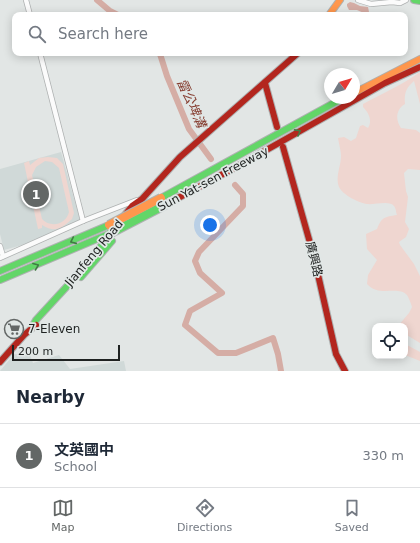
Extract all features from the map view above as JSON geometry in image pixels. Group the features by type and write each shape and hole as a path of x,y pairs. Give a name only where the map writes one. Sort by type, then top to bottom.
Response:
{"main road":[{"path":"331,12 340,0"},
{"path":"414,0 420,1"},
{"path":"277,127 265,83 295,56"},
{"path":"360,89 420,58"},
{"name":"Sun Yat-sen Freeway","path":"0,280 45,262 238,166 385,83 420,67"},
{"name":"Jianfeng Road","path":"0,362 105,242 132,206 142,198 190,148 265,83"},
{"name":"Sun Yat-sen Freeway","path":"163,202 333,104"},
{"name":"廣興路","path":"283,147 314,259 336,354 345,371"},
{"name":"Sun Yat-sen Freeway","path":"0,271 110,229"}],"street":[{"path":"26,0 29,12"},
{"path":"358,0 371,4 392,2 400,3 406,0"},
{"path":"41,56 83,221"},
{"path":"0,246 1,257 83,221 142,198"}],"shaded area":[{"path":"350,2 368,7 369,12 349,10 347,4"},
{"path":"420,72 420,104 414,81 406,91 405,104 398,112 397,118 401,128 416,130 420,133 420,170 408,169 404,173 408,197 405,222 409,229 406,237 399,242 414,264 420,276 420,343 408,336 408,323 401,323 412,307 407,295 398,291 377,290 367,284 368,275 377,260 367,249 366,234 377,229 380,222 384,218 397,215 395,207 389,203 367,204 356,200 341,190 338,183 341,156 338,138 344,137 351,141 356,138 360,126 363,125 368,128 370,122 363,104"},
{"path":"61,152 80,220 26,244 4,250 0,234 0,169"},
{"path":"39,158 57,158 63,164 74,213 72,219 58,229 51,229 42,225 42,228 38,229 24,163 29,161 30,165","holes":["45,161 52,162 59,168 69,212 65,220 57,224 49,224 42,219 32,175 36,167"]},
{"path":"408,346 420,352 420,361 408,356"},
{"path":"14,354 30,355 33,363 59,355 70,369 124,361 126,371 0,371"}],"waterway":[{"name":"雷公埤溝","path":"97,0 112,12"},
{"name":"雷公埤溝","path":"161,56 167,76 189,129 211,159"},
{"name":"雷公埤溝","path":"235,185 243,194 243,206 199,252 195,261 200,273 222,293 190,311 185,325 218,353 236,353 273,338 281,371"}],"traffic: fast":[{"path":"414,0 420,1"},
{"path":"161,198 332,104"},
{"path":"111,233 165,205"},
{"path":"0,271 109,225"},
{"path":"0,280 111,233"},
{"path":"32,327 36,320 70,283 112,233"},
{"path":"81,277 112,241"}],"traffic: slow":[{"path":"331,12 340,0"},
{"path":"360,90 420,59"},
{"path":"109,225 161,198"}],"traffic: jam":[{"path":"124,216 132,206 142,199 180,157 295,56"},
{"path":"165,205 238,166 385,83 420,67"},
{"path":"265,83 277,127"},
{"path":"283,147 314,257 336,354 345,371"},
{"path":"0,362 24,335 36,325"}],"place":[{"name":"文英國中","path":"36,194"},
{"name":"7-Eleven","path":"14,329"}]}
